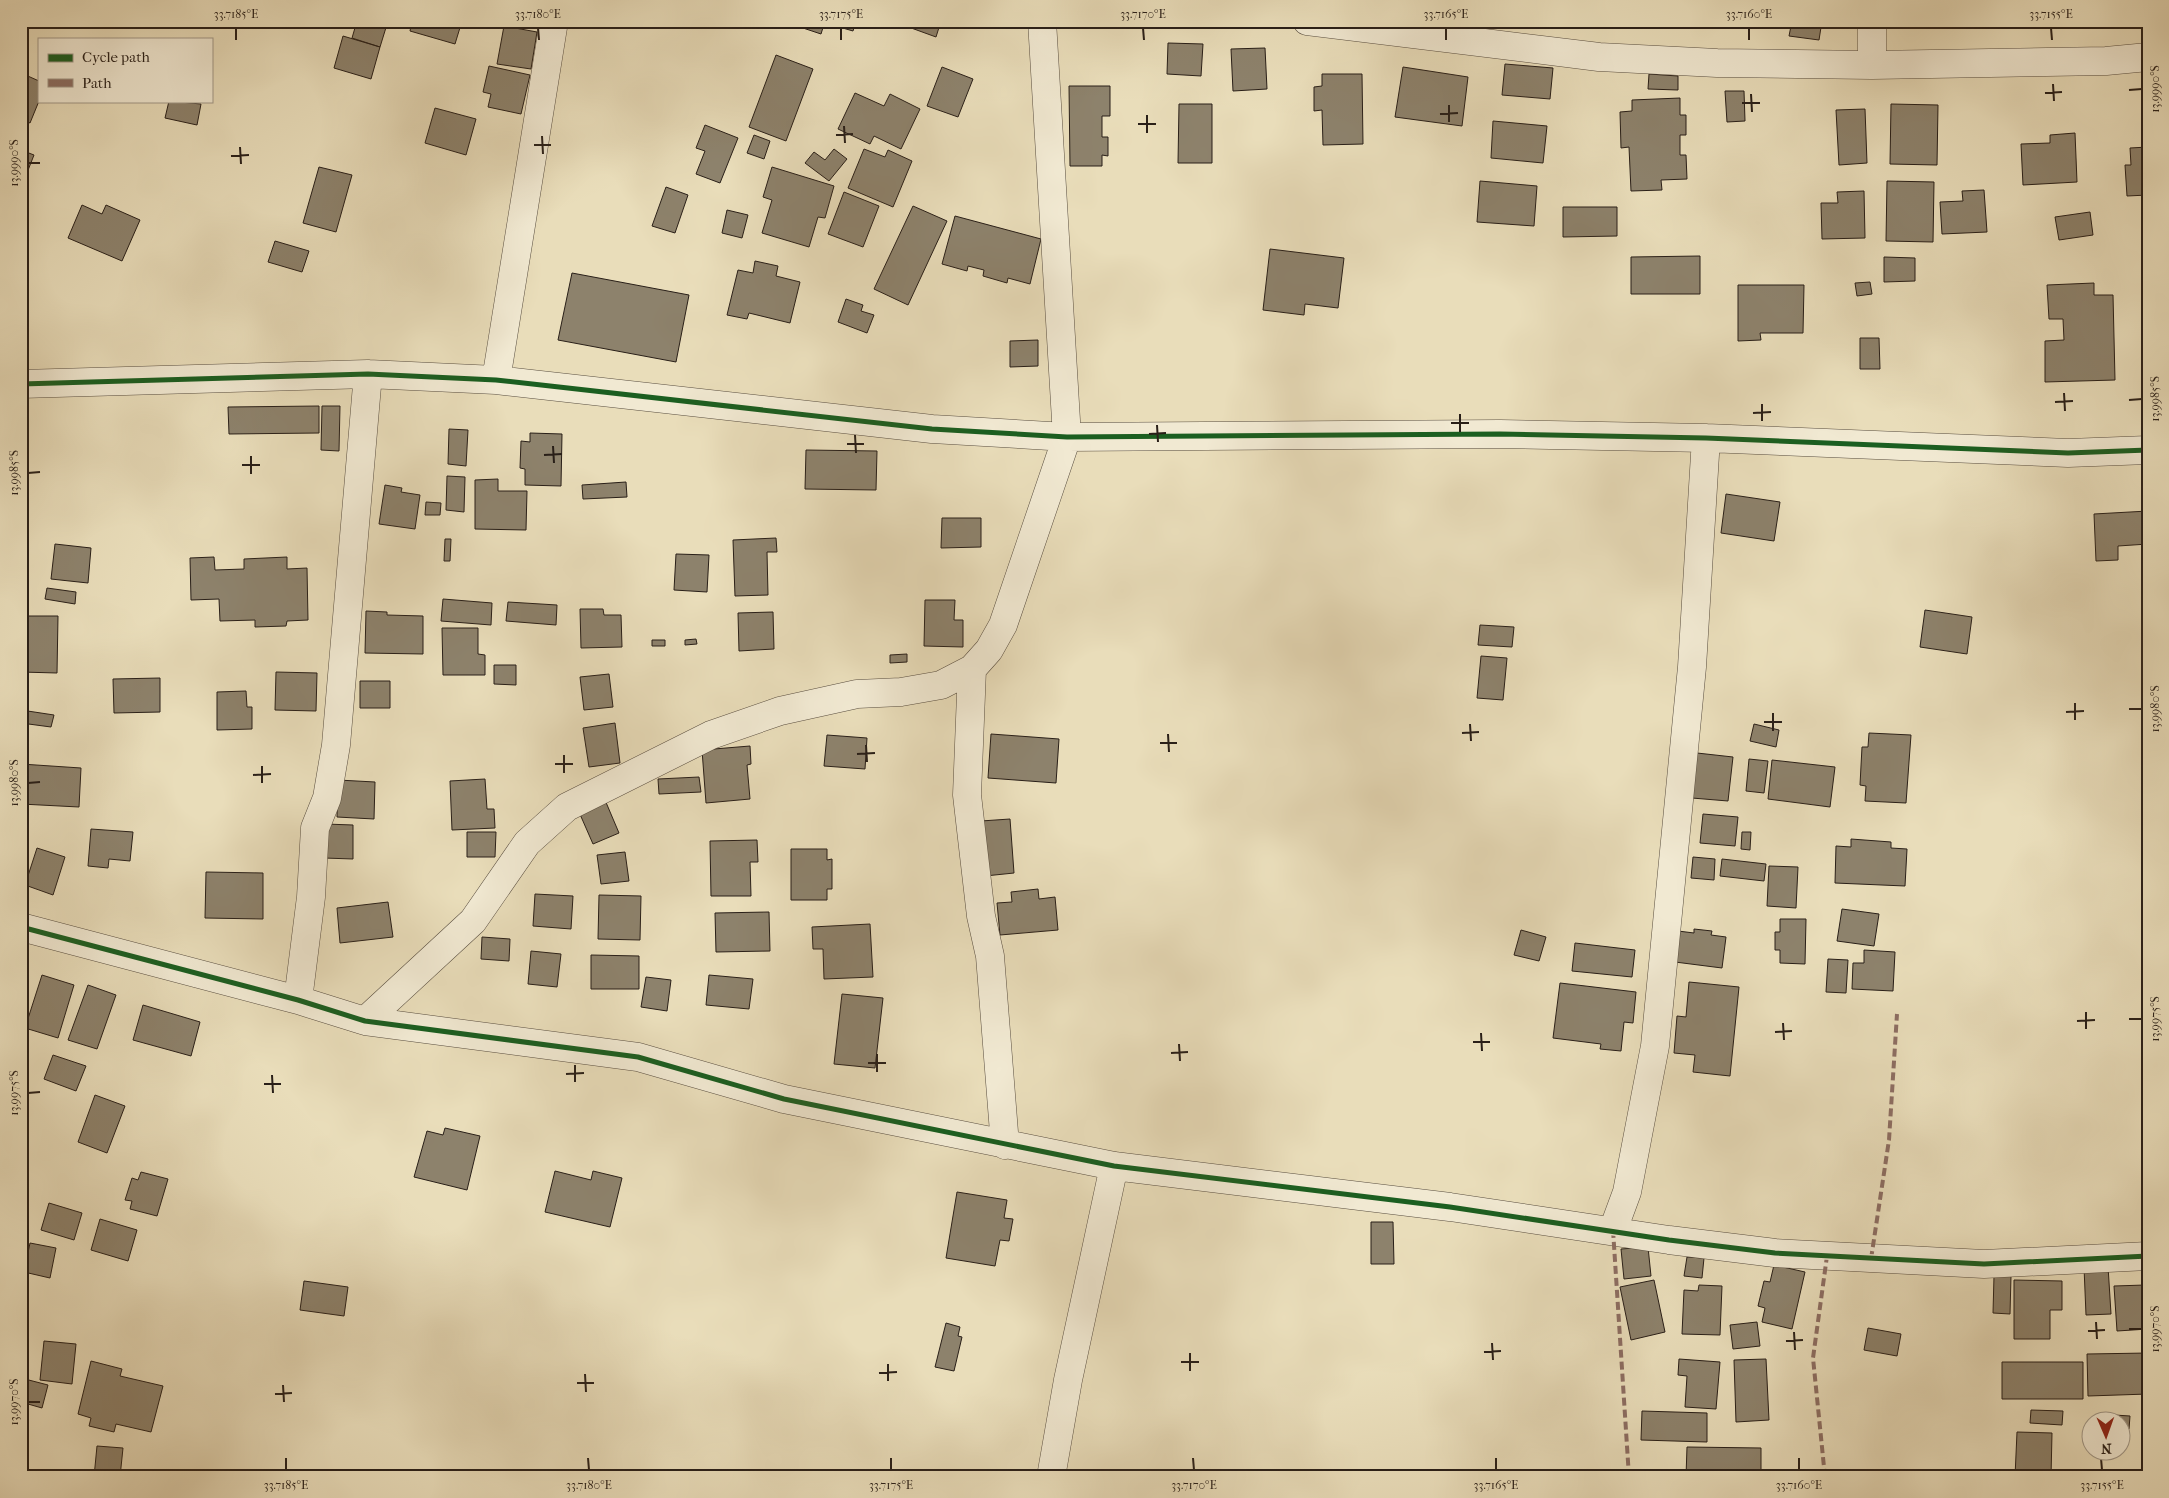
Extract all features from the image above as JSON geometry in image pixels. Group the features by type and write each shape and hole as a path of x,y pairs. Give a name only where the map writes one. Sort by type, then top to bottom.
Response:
{"street":[{"path":"496,380 554,21"},
{"path":"366,1021 473,921 528,843 567,807 719,732 780,711 857,694 901,692 941,684 972,669 989,650 1003,625 1067,437 1042,21"},
{"path":"1307,21 1599,57 1717,63 1872,65 2106,61 2148,56"},
{"path":"1872,21 1872,65"},
{"path":"298,1000 311,897 315,828 327,798 336,745 368,374"},
{"path":"21,384 368,374 496,380 932,429 1067,437 1378,433 1706,438 2068,453 2148,450"},
{"path":"1613,1230 1627,1192 1655,1046 1692,667 1706,438"},
{"path":"972,669 967,795 981,916 990,956 1005,1145"},
{"path":"21,926 298,1000 366,1021 638,1057 784,1099 1114,1166 1450,1207 1613,1230 1669,1240 1775,1253 1984,1264 2148,1256"},
{"path":"1051,1477 1068,1380 1114,1166"}],"building":[{"path":"357,21 388,21 380,47 352,38"},
{"path":"412,21 462,21 455,44 410,31"},
{"path":"782,21 825,21 821,34"},
{"path":"829,21 856,21 853,31 829,24"},
{"path":"892,21 941,21 936,37"},
{"path":"1792,21 1822,21 1819,40 1789,36"},
{"path":"504,26 537,32 531,69 497,64"},
{"path":"343,36 380,47 371,79 334,68"},
{"path":"1168,43 1203,44 1201,76 1167,74"},
{"path":"1265,48 1267,89 1233,91 1231,49"},
{"path":"776,55 813,69 786,141 749,127"},
{"path":"1505,64 1553,68 1550,99 1502,95"},
{"path":"489,66 530,75 521,114 488,107 491,94 483,92"},
{"path":"942,67 973,79 958,117 927,106"},
{"path":"1403,67 1468,77 1462,126 1395,117"},
{"path":"21,73 38,81 39,102 30,123 21,119"},
{"path":"1322,74 1362,74 1363,144 1323,145 1322,110 1314,111 1314,87 1322,86"},
{"path":"1649,74 1678,76 1678,90 1648,89"},
{"path":"1069,86 1110,86 1110,116 1102,116 1102,137 1108,137 1108,156 1102,155 1102,166 1070,166"},
{"path":"1725,91 1744,91 1745,121 1727,122"},
{"path":"855,93 884,106 890,94 920,109 901,149 874,136 870,144 838,129"},
{"path":"1680,98 1680,115 1686,115 1686,135 1680,135 1680,155 1686,155 1687,179 1661,180 1662,190 1631,191 1629,147 1621,148 1620,112 1632,111 1632,100"},
{"path":"169,102 201,104 197,125 165,118"},
{"path":"1179,104 1212,104 1212,163 1178,163"},
{"path":"1891,104 1938,105 1937,165 1890,164"},
{"path":"435,108 476,119 466,155 425,143"},
{"path":"1865,109 1867,163 1839,165 1836,110"},
{"path":"1493,121 1547,126 1543,163 1491,158"},
{"path":"705,125 738,138 720,183 696,174 705,151 696,148"},
{"path":"2075,133 2077,182 2023,185 2021,144 2050,143 2050,135"},
{"path":"754,135 770,141 764,159 747,153"},
{"path":"2148,147 2148,195 2127,196 2125,165 2131,165 2130,148"},
{"path":"834,149 847,159 829,181 805,163 814,152 825,160"},
{"path":"864,149 885,157 888,150 912,161 893,207 848,188"},
{"path":"21,150 34,155 21,188"},
{"path":"319,167 352,175 336,232 303,223"},
{"path":"772,167 834,186 825,218 818,217 809,247 762,233 772,200 763,197"},
{"path":"1480,181 1537,186 1534,226 1477,222"},
{"path":"1887,181 1934,182 1933,242 1886,241"},
{"path":"666,187 688,195 675,233 652,226"},
{"path":"1984,190 1987,232 1942,234 1940,202 1963,201 1962,191"},
{"path":"1864,191 1865,238 1822,239 1821,203 1838,203 1837,192"},
{"path":"844,192 879,206 863,247 828,234"},
{"path":"82,205 102,214 106,205 140,220 122,261 68,238"},
{"path":"913,206 947,221 908,305 874,289"},
{"path":"1563,207 1617,207 1617,236 1563,237"},
{"path":"727,210 748,215 742,238 722,233"},
{"path":"2090,212 2093,235 2059,240 2055,217"},
{"path":"955,216 1041,239 1030,284 1008,278 1007,283 983,276 984,270 968,266 967,271 942,264"},
{"path":"275,241 309,251 302,272 268,262"},
{"path":"1270,249 1344,258 1338,308 1305,304 1304,315 1263,310"},
{"path":"1700,256 1700,294 1631,294 1631,257"},
{"path":"1884,257 1915,258 1915,281 1884,282"},
{"path":"755,261 778,266 776,276 800,282 790,323 749,313 747,319 727,315 738,270 753,273"},
{"path":"572,273 689,295 676,362 558,340"},
{"path":"1870,282 1872,294 1857,296 1855,283"},
{"path":"2094,283 2094,295 2113,295 2115,380 2045,382 2045,341 2064,340 2063,319 2049,319 2047,285"},
{"path":"1738,285 1804,285 1803,333 1760,333 1761,340 1738,341"},
{"path":"846,299 863,305 861,311 874,315 867,333 838,322"},
{"path":"1860,338 1879,338 1880,369 1860,369"},
{"path":"1038,340 1038,366 1010,367 1010,341"},
{"path":"319,406 319,433 229,434 228,407"},
{"path":"322,406 340,406 339,451 321,450"},
{"path":"449,429 468,430 466,466 448,464"},
{"path":"530,433 562,434 561,486 525,485 525,469 520,468 521,441 530,442"},
{"path":"806,450 877,451 876,490 805,489"},
{"path":"447,476 465,477 464,512 446,510"},
{"path":"498,479 498,491 527,491 526,530 475,529 475,480"},
{"path":"626,482 627,497 583,499 582,485"},
{"path":"385,485 402,488 401,492 420,495 415,529 379,524"},
{"path":"1726,494 1780,502 1774,541 1721,533"},
{"path":"426,502 441,503 440,515 425,515"},
{"path":"2148,511 2148,544 2118,546 2118,560 2096,561 2094,514"},
{"path":"942,518 981,518 981,547 941,548"},
{"path":"776,538 777,552 767,552 768,595 735,596 733,540"},
{"path":"445,539 451,539 450,561 444,561"},
{"path":"55,544 91,548 88,583 51,579"},
{"path":"676,554 709,555 707,592 674,590"},
{"path":"214,557 215,570 244,569 244,559 287,557 287,569 307,568 308,620 287,621 286,626 255,627 255,620 220,621 219,599 191,600 190,558"},
{"path":"47,588 76,592 75,604 45,599"},
{"path":"443,599 492,603 491,625 441,621"},
{"path":"925,600 955,600 954,620 963,620 963,647 924,646"},
{"path":"508,602 557,605 556,625 506,621"},
{"path":"21,605 23,616 58,616 57,673 21,672"},
{"path":"580,609 603,609 604,615 621,615 622,647 581,648"},
{"path":"1925,610 1972,617 1967,654 1920,647"},
{"path":"366,611 387,612 387,615 423,616 423,654 365,653"},
{"path":"773,612 774,649 739,651 738,613"},
{"path":"1480,625 1514,627 1512,647 1478,645"},
{"path":"442,628 478,628 478,654 485,655 485,675 443,675"},
{"path":"696,639 697,644 685,645 685,640"},
{"path":"652,640 665,640 665,646 652,646"},
{"path":"907,654 907,662 890,663 890,655"},
{"path":"1481,656 1507,658 1503,700 1477,698"},
{"path":"494,665 516,665 516,685 494,684"},
{"path":"276,672 317,673 316,711 275,710"},
{"path":"609,674 613,707 584,710 580,677"},
{"path":"160,678 160,712 114,713 113,679"},
{"path":"360,681 390,681 390,708 360,708"},
{"path":"246,691 247,707 252,707 252,729 217,730 217,692"},
{"path":"21,710 54,715 51,727 21,723"},
{"path":"615,723 620,763 589,767 583,728"},
{"path":"1754,724 1779,730 1776,747 1750,741"},
{"path":"1869,733 1911,735 1906,803 1865,801 1866,786 1860,785 1862,747 1868,747"},
{"path":"991,734 1059,739 1056,783 988,778"},
{"path":"827,735 867,738 865,769 824,766"},
{"path":"750,746 751,764 747,765 750,799 706,803 702,750"},
{"path":"1697,753 1733,757 1728,801 1692,798"},
{"path":"1749,759 1768,761 1764,793 1746,791"},
{"path":"1772,760 1835,767 1830,807 1768,799"},
{"path":"21,764 81,768 79,807 21,804"},
{"path":"699,777 701,792 659,794 658,779"},
{"path":"485,779 487,809 494,809 495,828 452,830 450,781"},
{"path":"338,780 375,782 374,819 337,817"},
{"path":"605,800 619,833 593,844 579,812"},
{"path":"1703,814 1738,817 1735,846 1700,843"},
{"path":"1010,819 1014,873 985,876 981,821"},
{"path":"325,824 353,825 353,859 324,858"},
{"path":"91,829 133,832 130,861 109,859 108,868 88,866"},
{"path":"467,832 496,832 495,857 467,857"},
{"path":"1742,832 1751,832 1750,850 1741,849"},
{"path":"1851,839 1891,842 1891,848 1907,849 1905,886 1835,883 1836,846 1851,847"},
{"path":"757,840 758,862 750,862 751,896 711,896 710,841"},
{"path":"37,848 65,857 53,895 25,885"},
{"path":"791,849 827,849 827,860 832,859 832,889 827,889 827,900 791,900"},
{"path":"625,852 629,881 601,884 597,855"},
{"path":"1693,857 1715,859 1714,880 1691,878"},
{"path":"1722,859 1766,864 1764,881 1720,876"},
{"path":"1769,866 1798,867 1796,908 1767,906"},
{"path":"206,872 263,873 263,919 205,918"},
{"path":"1038,889 1039,899 1055,897 1058,930 1000,935 997,903 1012,902 1011,892"},
{"path":"535,894 573,896 571,929 533,926"},
{"path":"599,895 641,896 640,940 598,939"},
{"path":"388,902 393,937 340,943 337,908"},
{"path":"1842,909 1879,914 1874,946 1837,941"},
{"path":"769,912 770,951 716,952 715,913"},
{"path":"1780,919 1806,919 1805,964 1780,963 1780,950 1775,950 1775,932 1780,932"},
{"path":"870,924 873,977 824,979 823,949 813,949 812,927"},
{"path":"1694,929 1712,931 1711,935 1726,937 1722,968 1675,962 1678,931 1694,933"},
{"path":"1521,930 1546,937 1539,961 1514,955"},
{"path":"482,937 510,939 509,961 481,959"},
{"path":"1575,943 1635,950 1632,977 1572,971"},
{"path":"1864,950 1895,952 1893,991 1852,989 1853,963 1864,963"},
{"path":"531,951 561,954 557,987 528,984"},
{"path":"591,955 639,956 639,989 591,989"},
{"path":"1828,959 1848,960 1846,993 1826,992"},
{"path":"42,975 74,985 58,1038 25,1028"},
{"path":"709,975 753,979 749,1009 706,1005"},
{"path":"646,977 671,980 667,1011 641,1007"},
{"path":"1689,982 1739,987 1730,1076 1693,1072 1695,1055 1674,1053 1677,1016 1686,1017"},
{"path":"1560,983 1636,992 1633,1023 1624,1022 1621,1051 1600,1049 1601,1044 1553,1038"},
{"path":"88,985 116,995 97,1049 68,1040"},
{"path":"842,994 883,998 875,1068 834,1064"},
{"path":"143,1005 200,1022 191,1056 133,1040"},
{"path":"53,1055 86,1066 76,1091 44,1079"},
{"path":"95,1095 125,1106 107,1153 78,1142"},
{"path":"445,1128 480,1136 467,1190 414,1177 427,1131 443,1135"},
{"path":"555,1171 591,1180 593,1171 622,1178 610,1227 545,1212"},
{"path":"141,1172 168,1179 157,1216 130,1209 132,1201 125,1200 132,1178 138,1180"},
{"path":"957,1192 1007,1200 1004,1218 1013,1219 1009,1241 1000,1240 995,1266 946,1258"},
{"path":"49,1203 82,1213 74,1240 41,1230"},
{"path":"100,1219 137,1230 128,1261 91,1250"},
{"path":"1371,1222 1393,1222 1394,1264 1371,1264"},
{"path":"30,1243 56,1248 50,1278 24,1272"},
{"path":"1648,1247 1651,1276 1624,1279 1621,1249"},
{"path":"1687,1257 1704,1258 1702,1278 1684,1276"},
{"path":"1774,1265 1805,1272 1792,1329 1762,1322 1765,1308 1758,1306 1764,1281 1770,1282"},
{"path":"2108,1266 2111,1314 2086,1315 2084,1267"},
{"path":"1994,1276 2011,1276 2010,1314 1993,1313"},
{"path":"1654,1280 1665,1332 1631,1340 1620,1287"},
{"path":"2014,1280 2062,1281 2062,1310 2050,1310 2050,1339 2014,1339"},
{"path":"304,1281 348,1287 344,1316 300,1310"},
{"path":"1699,1285 1722,1286 1720,1335 1682,1334 1684,1290 1698,1291"},
{"path":"2145,1285 2145,1294 2148,1294 2148,1329 2117,1331 2114,1286"},
{"path":"1757,1322 1760,1346 1733,1349 1730,1325"},
{"path":"946,1323 960,1327 958,1336 962,1337 954,1371 935,1367"},
{"path":"1868,1328 1901,1334 1897,1356 1864,1350"},
{"path":"44,1341 76,1344 72,1384 40,1380"},
{"path":"2148,1353 2148,1394 2088,1396 2087,1354"},
{"path":"1679,1359 1720,1362 1716,1409 1685,1407 1687,1376 1678,1375"},
{"path":"1766,1359 1769,1420 1736,1422 1734,1360"},
{"path":"91,1361 122,1369 120,1376 163,1386 151,1432 116,1424 114,1432 89,1426 91,1418 78,1414"},
{"path":"2002,1362 2083,1362 2083,1399 2002,1399"},
{"path":"21,1378 48,1385 42,1408 21,1402"},
{"path":"2031,1410 2063,1411 2062,1425 2030,1423"},
{"path":"1642,1411 1707,1413 1707,1442 1641,1440"},
{"path":"2017,1432 2052,1433 2051,1477 2015,1477"},
{"path":"97,1446 123,1448 120,1477 94,1477"},
{"path":"1687,1447 1761,1448 1761,1477 1686,1477"}],"marked path":[{"path":"1871,1259 1889,1140 1897,1014"},
{"path":"1613,1230 1629,1477"},
{"path":"1825,1477 1813,1358 1827,1256"}],"cycle path":[{"path":"21,384 368,374 496,380 932,429 1067,437 1500,434 1706,438 2068,453 2148,450"},
{"path":"21,927 298,1000 365,1021 638,1057 784,1099 1114,1166 1450,1207 1669,1240 1775,1253 1984,1264 2148,1256"}]}
